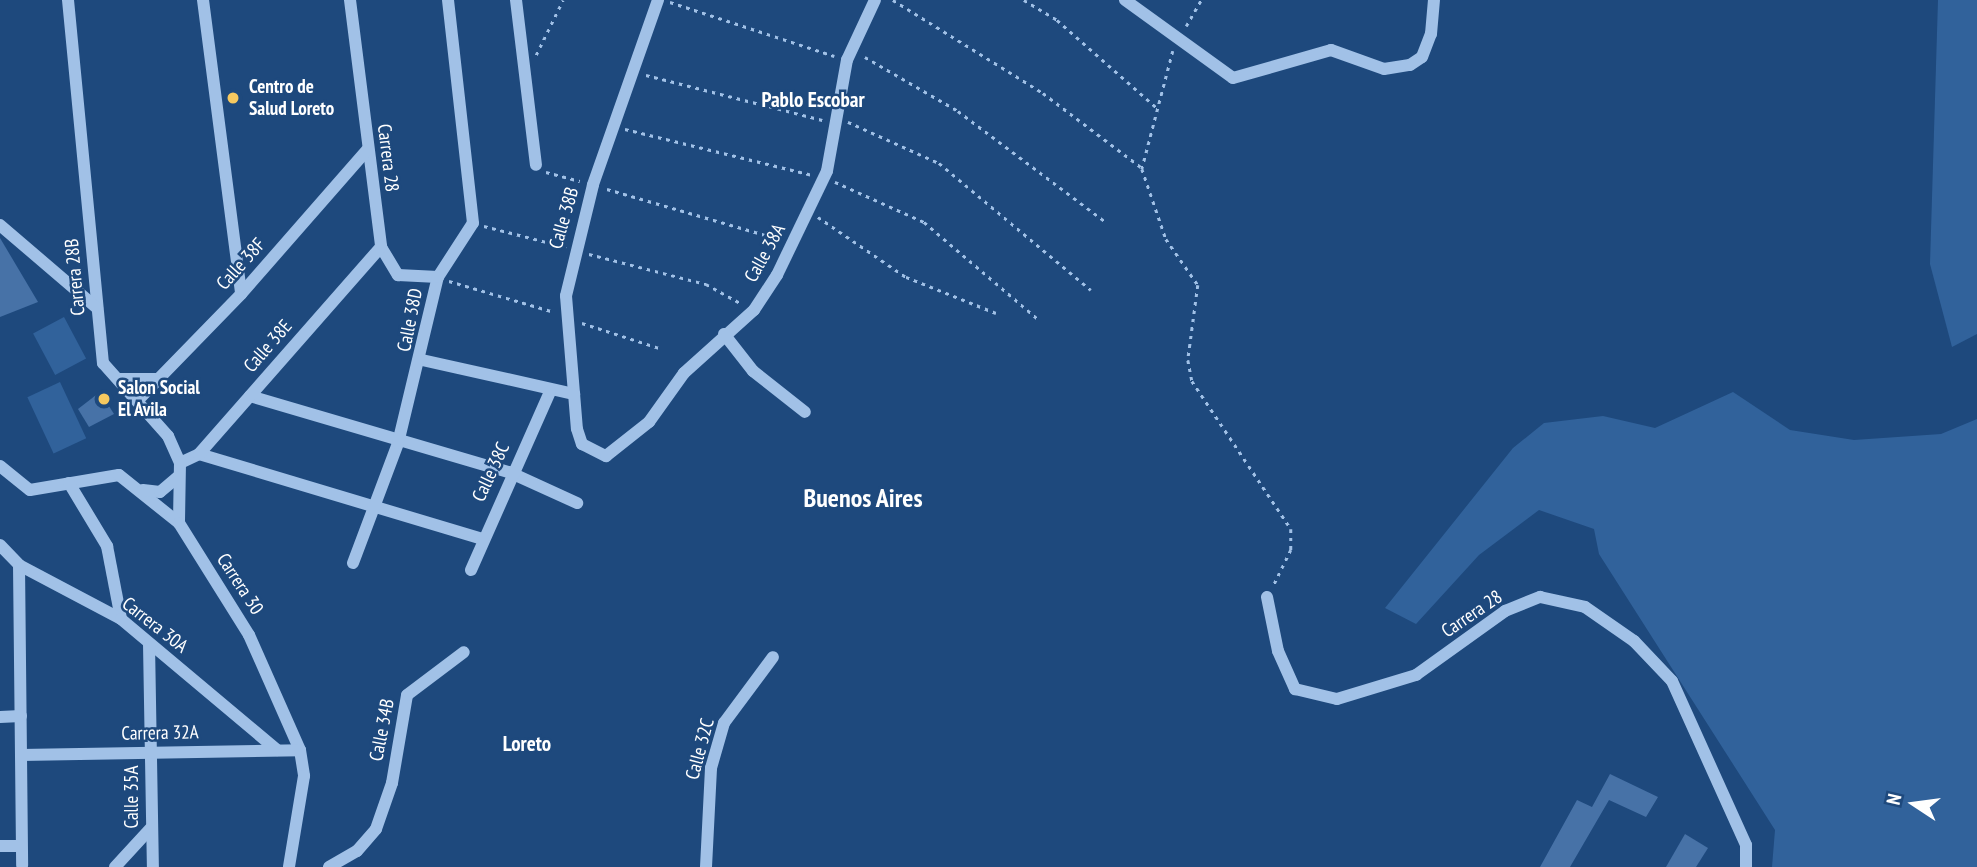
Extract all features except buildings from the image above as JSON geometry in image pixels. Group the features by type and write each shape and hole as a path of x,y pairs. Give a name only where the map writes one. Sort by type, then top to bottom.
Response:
{"street":[{"name":"Carrera 28B","path":"68,0 103,363 139,399 180,463"},
{"path":"203,0 242,294"},
{"name":"Carrera 28","path":"350,0 381,247 398,275 438,277"},
{"path":"448,0 473,223"},
{"path":"516,0 536,165"},
{"name":"Calle 38B","path":"591,451 577,429 566,316 575,250 593,185 658,0"},
{"name":"Calle 38A","path":"591,451 619,451 724,334 754,310 811,212 825,178 849,54 875,0"},
{"path":"1125,0 1177,41 1233,78 1331,50 1384,69 1410,65 1422,57 1431,34 1434,0"},
{"name":"Calle 38F","path":"139,399 242,294 367,150"},
{"name":"Calle 38D","path":"353,563 378,505 398,443 422,360 438,277 473,223"},
{"path":"0,225 97,308"},
{"name":"Calle 38E","path":"180,463 199,454 381,247"},
{"path":"724,334 753,371 805,412"},
{"path":"422,360 550,392 573,394"},
{"path":"118,379 156,379"},
{"name":"Calle 38C","path":"471,570 509,472 550,392"},
{"path":"250,396 398,443 509,472 578,503"},
{"path":"199,454 378,505 483,539"},
{"path":"179,523 180,463"},
{"name":"Carrera 30","path":"0,466 30,490 109,474 143,490 179,523 250,635 300,750 304,776 289,867"},
{"path":"143,490 160,492 178,477"},
{"path":"74,482 107,546 121,619"},
{"name":"Carrera 30A","path":"0,545 19,565 121,619 277,750"},
{"path":"19,565 22,865"},
{"name":"Carrera 28","path":"1267,597 1278,651 1295,689 1338,699 1416,675 1505,611 1540,597 1585,607 1634,640 1672,681 1746,845 1746,867"},
{"name":"Calle 35A","path":"149,644 150,829 153,867"},
{"name":"Calle 34B","path":"329,867 368,839 392,783 407,695 464,652"},
{"name":"Calle 32C","path":"706,867 711,768 724,723 774,657"},
{"path":"0,717 21,716"},
{"name":"Carrera 32A","path":"21,755 300,750"},
{"path":"116,867 150,829"},
{"path":"0,846 21,846"}],"path":[{"path":"535,57 563,0"},
{"path":"665,0 849,54 958,111 1107,223"},
{"path":"893,0 1043,93 1142,169"},
{"path":"1024,0 1056,20 1156,107"},
{"path":"1201,0 1177,41 1156,107 1142,169 1166,239 1198,285 1188,360 1192,381 1291,528 1291,550 1267,597"},
{"path":"633,72 836,120 939,163 1091,290"},
{"path":"614,125 719,157 825,178 924,222 1040,320"},
{"path":"536,165 593,185 792,243"},
{"path":"811,212 906,277 996,313"},
{"path":"473,223 706,284 754,310"},
{"path":"438,277 662,349"}],"shaded area":[{"path":"1938,0 1977,0 1977,334 1952,347 1930,264"},
{"path":"64,317 86,358 55,375 33,333"},
{"path":"60,382 86,438 54,453 27,397"},
{"path":"1733,392 1790,430 1854,440 1941,434 1977,419 1977,867 1772,867 1775,830 1599,554 1594,529 1539,510 1479,555 1416,624 1385,608 1513,448 1544,423 1603,416 1655,428"}],"place":[{"name":"Centro de Salud Loreto","path":"233,98"},
{"name":"Salon Social El Avila","path":"104,399"}],"district":[{"name":"Pablo Escobar","path":"813,100"},
{"name":"Buenos Aires","path":"863,498"},
{"name":"Loreto","path":"527,744"}]}
